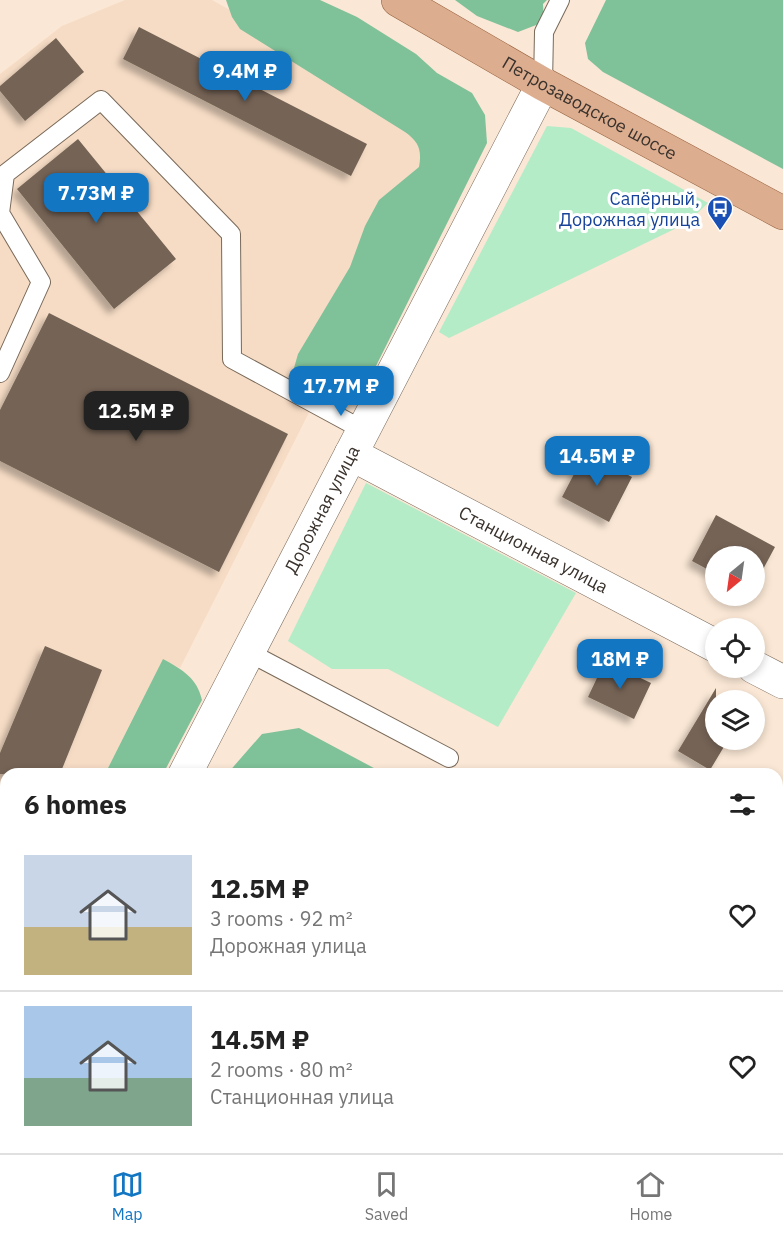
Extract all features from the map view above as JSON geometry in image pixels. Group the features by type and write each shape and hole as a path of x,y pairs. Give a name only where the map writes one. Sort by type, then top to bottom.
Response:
{"main road":[{"name":"Петрозаводское шоссе","path":"398,0 543,84 783,213"}],"street":[{"name":"Дорожная улица","path":"188,768 543,84"},
{"name":"Станционная улица","path":"357,442 705,640"},
{"path":"765,673 783,682"}],"lane":[{"path":"543,84 544,32 560,0"},
{"path":"0,373 41,282 0,213 5,174 102,100 231,234 232,359 357,442"},
{"path":"248,652 449,759"}],"shaded area":[{"path":"125,0 212,0 450,133 180,668 163,660 108,768 0,768 0,74 62,26"}],"green space":[{"path":"226,0 320,0 357,17 416,54 437,73 472,93 485,115 487,143 376,366 366,373 350,394 318,390 306,383 294,368 298,354 350,267 365,226 379,200 419,167 418,147 414,139 405,132 240,29 232,17"},
{"path":"455,0 547,0 543,4 544,22 518,32 477,16"},
{"path":"606,0 783,0 783,169 603,72 588,59 585,43"},
{"path":"547,126 571,128 708,203 687,223 449,338 439,332"},
{"path":"366,483 576,593 498,727 388,669 332,669 288,641"},
{"path":"163,659 188,675 197,686 202,700 166,768 108,768"},
{"path":"299,728 374,768 232,768 262,734"}],"building":[{"path":"139,27 367,144 351,176 123,59"},
{"path":"56,38 84,72 25,121 0,91 0,86"},
{"path":"78,139 176,259 114,309 17,189"},
{"path":"49,313 288,434 219,572 0,461 0,410"},
{"path":"585,453 632,477 609,522 562,497"},
{"path":"716,515 775,547 765,566 765,546 705,546 705,568 692,561"},
{"path":"45,646 102,670 62,768 0,768 0,753"},
{"path":"605,661 651,683 634,719 588,697"},
{"path":"705,706 705,750 722,750 711,768 707,768 678,751"}],"place":[{"name":"Сапёрный, Дорожная улица","path":"720,232"}]}
